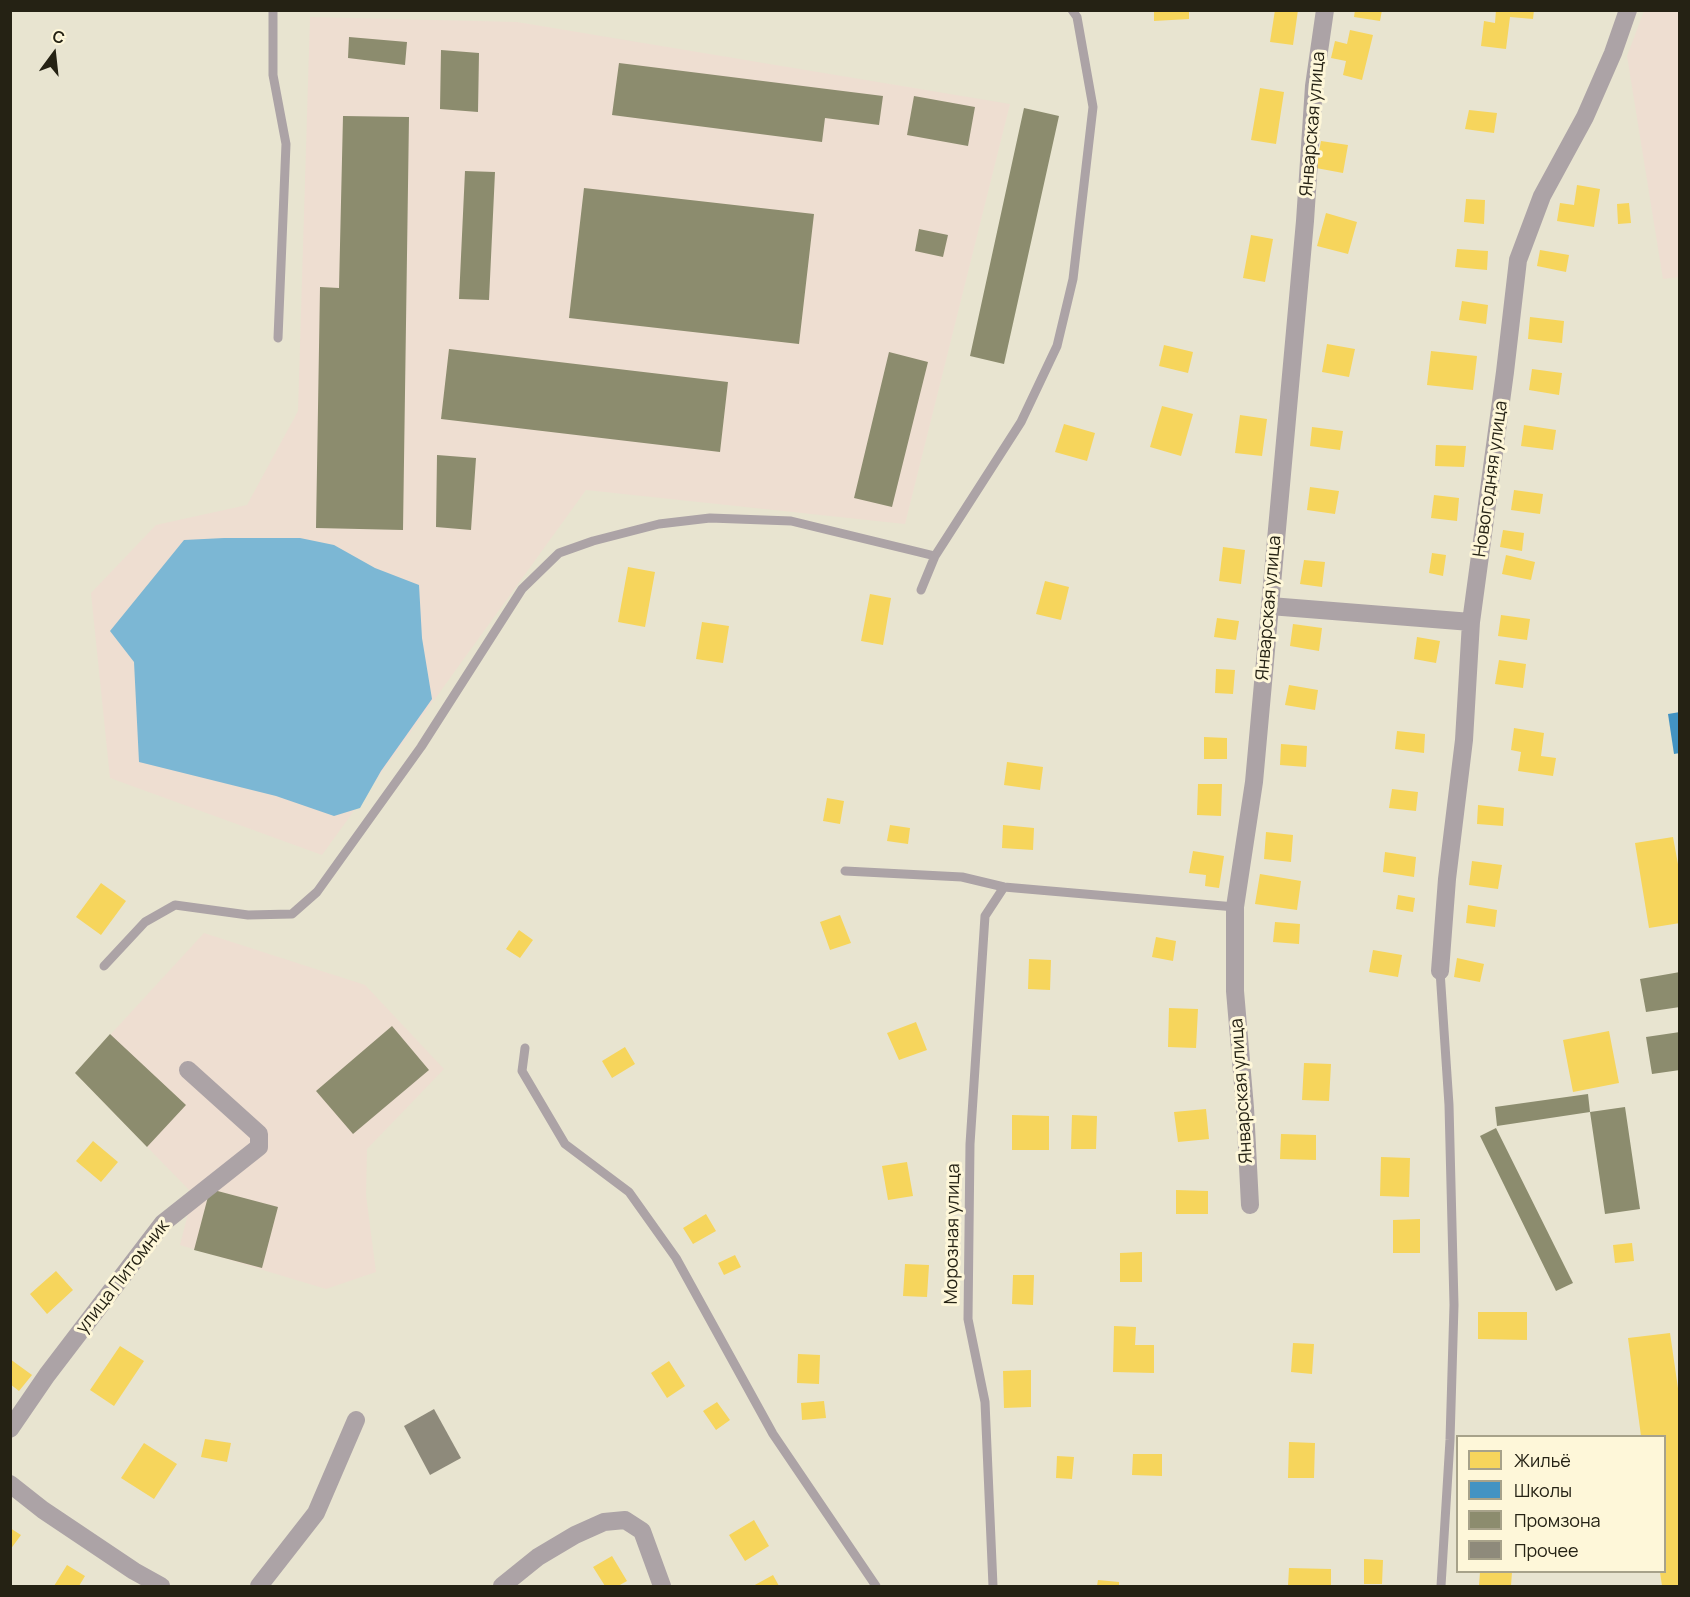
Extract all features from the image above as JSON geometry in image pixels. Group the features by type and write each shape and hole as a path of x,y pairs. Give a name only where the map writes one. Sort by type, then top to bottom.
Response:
{"street":[{"name":"Январская улица","path":"1250,1204 1235,991 1234,907 1254,782 1305,221 1314,86 1325,10"},
{"name":"Новогодняя улица","path":"1440,971 1447,879 1464,740 1471,622 1501,406 1518,260 1542,196 1590,107 1628,10"},
{"path":"1270,606 1471,622"},
{"name":"улица Питомник","path":"10,1429 54,1365 163,1222 259,1147 259,1134 188,1070"},
{"path":"259,1587 316,1513 356,1420"},
{"path":"10,1484 43,1510 161,1587"},
{"path":"502,1587 538,1557 575,1535 604,1522 625,1520 642,1531 662,1587"}],"lane":[{"path":"273,10 273,75 285,144 278,338"},
{"path":"921,590 935,556 1021,422 1057,346 1073,279 1093,107 1077,18 1072,10"},
{"path":"104,966 145,922 175,905 248,915 292,914 309,900 421,747 522,589 559,553 593,541 659,525 710,518 791,521 935,556"},
{"path":"845,871 962,878 1004,887 1234,907"},
{"name":"Морозная улица","path":"993,1587 985,1402 968,1319 970,1144 985,916 1004,887"},
{"path":"1440,971 1449,1105 1454,1305 1450,1440 1441,1587"},
{"path":"525,1048 522,1071 565,1144 629,1191 676,1258 773,1434 876,1587"}],"shaded area":[{"path":"1644,11 1679,11 1679,277 1663,279 1627,56"},
{"path":"310,17 517,22 1010,104 905,524 586,490 322,855 110,778 91,593 156,525 247,505 298,411"},
{"path":"204,933 365,985 444,1069 367,1149 366,1195 376,1272 326,1289 180,1245 193,1194 75,1073"}],"water":[{"path":"300,538 334,545 375,568 419,585 422,638 432,699 381,771 360,808 334,816 276,796 139,762 134,662 110,631 184,540"}],"building: Жильё":[{"path":"1154,10 1189,10 1189,19 1154,21"},
{"path":"1275,10 1298,10 1293,45 1270,42"},
{"path":"1355,10 1382,10 1380,21 1354,17"},
{"path":"1496,10 1534,10 1533,19 1510,17 1506,49 1481,46 1484,21 1495,23"},
{"path":"1350,30 1373,35 1362,80 1343,75 1346,61 1331,58 1335,41 1347,44"},
{"path":"1260,88 1284,92 1276,144 1251,140"},
{"path":"1469,110 1497,113 1494,133 1465,129"},
{"path":"1321,141 1348,145 1343,173 1316,168"},
{"path":"1577,185 1600,189 1594,227 1557,221 1560,203 1574,205"},
{"path":"1466,199 1485,200 1484,224 1464,222"},
{"path":"1629,203 1631,223 1618,224 1617,204"},
{"path":"1326,213 1357,222 1348,254 1317,246"},
{"path":"1251,235 1273,239 1265,282 1243,278"},
{"path":"1457,249 1488,251 1487,270 1455,267"},
{"path":"1540,250 1569,255 1566,272 1537,266"},
{"path":"1462,301 1488,305 1486,324 1459,320"},
{"path":"1530,317 1564,321 1562,343 1528,339"},
{"path":"1327,344 1355,349 1349,377 1322,372"},
{"path":"1164,345 1193,352 1188,373 1159,366"},
{"path":"1431,351 1477,356 1473,390 1427,385"},
{"path":"1532,369 1562,373 1559,395 1529,390"},
{"path":"1162,406 1193,414 1181,456 1150,447"},
{"path":"1240,415 1267,419 1262,456 1235,453"},
{"path":"1064,424 1095,433 1087,461 1055,452"},
{"path":"1524,425 1556,430 1553,450 1521,446"},
{"path":"1312,427 1343,431 1340,450 1310,446"},
{"path":"1436,445 1466,446 1464,467 1435,466"},
{"path":"1310,487 1339,491 1335,514 1307,510"},
{"path":"1514,490 1543,494 1540,514 1511,510"},
{"path":"1434,495 1459,498 1457,521 1431,518"},
{"path":"1503,530 1524,533 1522,551 1500,547"},
{"path":"1223,547 1245,550 1241,584 1219,581"},
{"path":"1432,553 1446,555 1443,576 1429,573"},
{"path":"1506,555 1535,562 1531,580 1502,574"},
{"path":"1304,560 1325,562 1322,587 1300,584"},
{"path":"628,567 655,572 645,627 618,622"},
{"path":"1045,581 1069,587 1061,620 1036,614"},
{"path":"870,594 891,598 883,645 861,641"},
{"path":"1501,615 1530,619 1527,640 1498,636"},
{"path":"1217,618 1239,621 1236,640 1214,637"},
{"path":"702,622 729,626 723,663 696,659"},
{"path":"1293,624 1322,628 1319,651 1290,646"},
{"path":"1417,637 1440,641 1436,663 1414,659"},
{"path":"1499,660 1526,664 1523,688 1495,684"},
{"path":"1216,669 1235,670 1233,694 1215,693"},
{"path":"1289,685 1318,690 1315,710 1285,705"},
{"path":"1514,728 1544,733 1541,756 1556,758 1553,776 1518,771 1521,752 1511,750"},
{"path":"1397,731 1425,734 1424,753 1395,749"},
{"path":"1204,737 1227,738 1227,759 1204,759"},
{"path":"1281,744 1307,746 1306,767 1280,765"},
{"path":"1007,762 1043,767 1040,790 1004,785"},
{"path":"1198,784 1222,784 1221,816 1197,815"},
{"path":"1392,789 1418,792 1416,811 1389,808"},
{"path":"827,798 844,801 840,824 823,821"},
{"path":"1478,805 1504,808 1503,826 1477,824"},
{"path":"890,825 910,828 908,844 887,841"},
{"path":"1003,825 1034,828 1033,850 1002,848"},
{"path":"1266,832 1293,835 1291,862 1264,859"},
{"path":"1673,837 1680,875 1680,923 1649,928 1635,843"},
{"path":"1193,851 1224,856 1219,888 1205,886 1206,875 1189,873"},
{"path":"1385,852 1416,857 1414,877 1383,872"},
{"path":"1472,861 1502,865 1498,889 1469,885"},
{"path":"1260,874 1301,881 1297,910 1255,904"},
{"path":"101,883 126,901 101,935 76,917"},
{"path":"1398,895 1415,898 1413,912 1396,909"},
{"path":"1468,905 1497,910 1495,927 1466,923"},
{"path":"840,915 851,943 830,950 820,922"},
{"path":"1275,922 1300,924 1299,944 1273,942"},
{"path":"519,930 533,940 520,958 506,949"},
{"path":"1156,937 1176,941 1173,961 1152,957"},
{"path":"1373,950 1402,955 1398,977 1369,972"},
{"path":"1457,958 1484,964 1480,982 1454,977"},
{"path":"1029,959 1051,960 1050,990 1028,989"},
{"path":"1169,1008 1198,1009 1196,1048 1168,1047"},
{"path":"916,1022 927,1050 899,1060 887,1033"},
{"path":"1609,1031 1619,1083 1573,1092 1563,1040"},
{"path":"625,1047 635,1064 612,1078 602,1061"},
{"path":"1304,1063 1331,1064 1329,1101 1302,1100"},
{"path":"1206,1109 1209,1139 1178,1142 1174,1112"},
{"path":"1012,1115 1049,1116 1049,1150 1012,1150"},
{"path":"1072,1115 1097,1116 1096,1149 1071,1149"},
{"path":"1281,1134 1316,1135 1316,1160 1280,1159"},
{"path":"93,1141 118,1162 101,1182 76,1161"},
{"path":"1381,1157 1410,1158 1409,1197 1380,1196"},
{"path":"907,1162 913,1196 888,1200 882,1166"},
{"path":"1176,1190 1208,1191 1208,1214 1176,1214"},
{"path":"706,1214 716,1231 693,1244 683,1228"},
{"path":"1420,1219 1420,1253 1393,1253 1393,1220"},
{"path":"1632,1243 1634,1261 1615,1263 1613,1245"},
{"path":"1142,1252 1142,1282 1120,1282 1120,1253"},
{"path":"735,1255 741,1267 724,1275 718,1263"},
{"path":"905,1264 929,1265 927,1297 903,1296"},
{"path":"56,1271 73,1290 47,1314 30,1294"},
{"path":"1013,1275 1034,1275 1033,1305 1012,1304"},
{"path":"1478,1312 1527,1312 1527,1340 1478,1339"},
{"path":"1114,1326 1136,1327 1135,1345 1154,1345 1154,1373 1113,1372"},
{"path":"1670,1333 1680,1402 1680,1586 1662,1586 1660,1573 1666,1573 1666,1435 1641,1435 1628,1338"},
{"path":"1293,1343 1314,1344 1312,1374 1291,1372"},
{"path":"120,1346 144,1361 114,1406 90,1390"},
{"path":"798,1354 820,1355 819,1384 797,1383"},
{"path":"10,1359 32,1375 19,1391 10,1384"},
{"path":"669,1361 685,1386 667,1398 651,1373"},
{"path":"1031,1370 1031,1407 1004,1408 1003,1371"},
{"path":"824,1401 826,1418 802,1420 801,1403"},
{"path":"717,1402 730,1420 716,1430 703,1411"},
{"path":"205,1439 231,1443 227,1462 201,1457"},
{"path":"1289,1442 1315,1443 1314,1478 1288,1478"},
{"path":"144,1443 177,1464 154,1499 121,1478"},
{"path":"1133,1454 1162,1454 1162,1476 1132,1475"},
{"path":"1057,1456 1074,1457 1072,1479 1056,1478"},
{"path":"754,1520 769,1546 745,1561 729,1535"},
{"path":"10,1528 21,1535 10,1550"},
{"path":"612,1556 627,1581 618,1586 605,1586 593,1567"},
{"path":"1364,1559 1383,1560 1382,1584 1364,1584"},
{"path":"67,1565 85,1576 79,1586 54,1586"},
{"path":"1289,1568 1331,1569 1331,1586 1288,1586"},
{"path":"1480,1573 1512,1573 1511,1586 1479,1586"},
{"path":"773,1575 779,1586 753,1586"},
{"path":"1098,1580 1119,1582 1119,1586 1097,1586"}],"building: Школы":[{"path":"1680,712 1680,753 1674,754 1668,714"}],"building: Промзона":[{"path":"349,37 407,42 405,65 348,58"},
{"path":"441,50 479,53 478,112 440,109"},
{"path":"619,63 883,96 879,125 825,118 822,142 612,115"},
{"path":"914,96 975,107 968,146 907,135"},
{"path":"1024,108 1059,116 1004,364 970,356"},
{"path":"343,116 409,117 403,530 316,528 320,287 339,288"},
{"path":"465,171 495,172 489,300 459,299"},
{"path":"584,188 814,214 799,344 569,318"},
{"path":"919,229 948,235 943,257 915,251"},
{"path":"449,349 728,382 720,452 441,419"},
{"path":"889,352 928,362 892,507 854,498"},
{"path":"437,455 476,458 471,530 436,527"},
{"path":"1680,972 1680,1007 1646,1012 1640,979"},
{"path":"392,1026 429,1070 353,1134 316,1091"},
{"path":"1680,1032 1680,1070 1652,1074 1646,1037"},
{"path":"110,1034 186,1105 147,1147 75,1073"},
{"path":"1588,1094 1590,1112 1497,1126 1495,1107"},
{"path":"1625,1107 1640,1209 1605,1214 1590,1112"},
{"path":"1496,1128 1573,1283 1556,1291 1480,1136"},
{"path":"210,1189 278,1207 262,1268 194,1250"}],"building: Прочее":[{"path":"434,1409 461,1458 430,1475 404,1426"}]}
